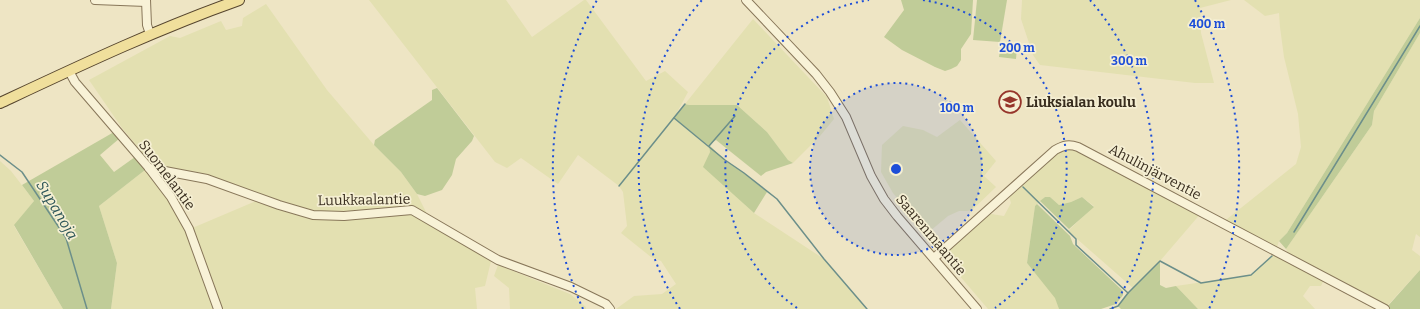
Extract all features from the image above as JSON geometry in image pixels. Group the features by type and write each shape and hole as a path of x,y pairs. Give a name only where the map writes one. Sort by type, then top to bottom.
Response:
{"main road":[{"path":"0,103 150,34 193,16 239,0"}],"street":[{"path":"95,0 146,1 147,25 150,34"},
{"name":"Saarenmaantie","path":"746,0 816,74 830,92 846,117 876,186 897,216 977,309"},
{"name":"Suomelantie","path":"69,71 75,82 149,168 171,198 190,229 218,309"},
{"name":"Ahulinjärventie","path":"934,258 1055,150 1069,144 1078,147 1149,183 1385,309"},
{"name":"Luukkaalantie","path":"149,168 207,179 279,205 313,215 344,216 412,210 498,260 571,287 606,304 610,309"}],"shaded area":[{"path":"369,0 506,0 532,37 586,0 646,81 665,71 688,92 674,118 709,146 710,152 704,167 754,213 824,259 867,309 616,309 634,296 662,294 676,284 661,261 651,257 621,233 627,226 623,192 619,186 578,155 558,184 521,158 507,168 495,162"},
{"path":"1022,0 1231,0 1200,8 1201,33 1214,83 1195,83 1040,65 1033,55 1021,19"},
{"path":"1244,0 1420,0 1420,18 1287,233 1279,241 1275,253 1222,223 1296,164 1301,147 1298,114 1284,57 1279,13 1265,16"},
{"path":"266,4 327,90 374,145 401,172 417,194 430,220 491,261 485,286 475,288 477,309 111,309 117,263 99,206 145,170 151,163 122,128 89,80 170,36 180,38 221,21 226,30 242,26 243,18","holes":["150,168 207,179 261,199 190,229"]},
{"path":"753,19 827,97 834,119 820,136 793,163 788,160 767,132 737,105 685,104"},
{"path":"1420,33 1420,237 1416,234 1412,250 1420,256 1420,270 1386,307 1289,255 1286,249 1372,125 1374,111"},
{"path":"960,120 996,161 984,176 996,187 972,210 959,211 948,216 930,231 912,215 893,193 881,172 882,145 903,126 923,130 937,137"},
{"path":"1069,144 1202,212 1160,261 1133,288 1068,231 1094,206 1082,197 1059,205 1050,197 1045,197 1035,206 1027,263 1056,298 1059,309 988,309 947,261 950,259 947,247 985,213 1004,216 1011,203 1008,193 1042,162"},
{"path":"0,161 11,171 34,201 14,226 63,309 0,309"},
{"path":"1275,253 1325,277 1321,286 1310,286 1303,296 1315,309 1198,309 1176,286 1251,275"},
{"path":"498,265 570,294 586,307 586,309 510,309 509,288 494,276"}],"green space":[{"path":"901,0 973,0 971,34 961,49 961,60 957,66 945,71 902,50 884,37 904,10"},
{"path":"977,0 1007,0 1000,42 973,40"},
{"path":"1420,18 1420,33 1374,111 1372,125 1286,249 1279,241 1287,233"},
{"path":"1001,44 1017,47 1016,59 999,57"},
{"path":"437,88 474,136 472,141 456,159 452,175 442,190 425,196 417,194 401,172 374,145 375,140 432,100 432,90"},
{"path":"685,104 737,105 767,132 788,160 793,163 766,172 761,176 716,140 709,145 725,160 767,192 754,213 703,167 710,152 709,146 674,118"},
{"path":"114,132 120,138 100,155 114,172 135,157 145,170 99,206 117,263 111,309 63,309 14,225 34,201 22,185"},
{"path":"1045,197 1050,197 1059,205 1082,197 1094,207 1069,229 1040,201"},
{"path":"1037,204 1070,236 1073,244 1123,291 1123,295 1116,304 1101,309 1059,309 1055,298 1027,263 1035,206"},
{"path":"1160,261 1160,285 1166,288 1176,286 1198,309 1121,309 1118,306 1128,293"},
{"path":"1420,270 1420,309 1385,309 1387,307"}],"waterway":[{"path":"1294,232 1420,26"},
{"path":"619,186 685,104"},
{"path":"709,146 735,116"},
{"path":"674,118 725,160 777,199 824,259 867,309"},
{"name":"Supanoja","path":"0,155 22,172 66,238 87,309"},
{"path":"1023,187 1076,239 1076,245 1128,293 1160,261 1201,283 1251,275 1272,256"},
{"path":"1110,309 1118,306 1128,293"}],"place":[{"name":"Liuksialan koulu","path":"1010,102"}]}
